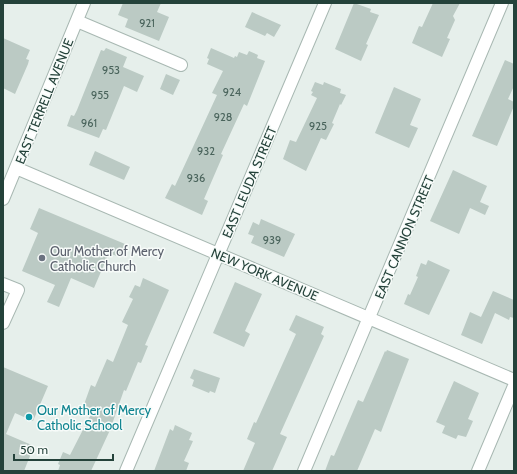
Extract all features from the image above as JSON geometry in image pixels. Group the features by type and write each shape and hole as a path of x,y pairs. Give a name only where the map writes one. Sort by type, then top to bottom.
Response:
{"street":[{"name":"EAST TERRELL AVENUE","path":"3,199 7,180 16,168 84,3"},
{"name":"EAST LEUDA STREET","path":"126,471 325,3"},
{"name":"EAST CANNON STREET","path":"304,471 502,3"},
{"path":"77,21 181,65"},
{"name":"NEW YORK AVENUE","path":"16,168 514,380"},
{"path":"3,284 18,290 3,323"},
{"path":"478,471 514,386"}],"building":[{"path":"123,3 161,3 157,12 169,17 159,41 125,27 128,19 118,15"},
{"path":"354,3 371,9 370,12 379,15 366,44 368,45 361,61 335,49"},
{"path":"433,3 460,3 453,16 455,20 447,38 450,39 442,57 412,43 419,26 422,27"},
{"path":"252,12 281,25 274,37 267,33 265,36 245,27"},
{"path":"3,38 30,50 26,59 29,60 28,64 15,94 3,88"},
{"path":"106,48 127,57 123,67 144,76 137,92 124,86 106,130 103,129 99,138 67,126 71,115 74,116 77,110 101,50 104,51"},
{"path":"211,48 234,58 235,56 237,57 239,52 247,55 249,51 258,55 257,58 265,61 247,106 244,104 221,154 223,155 204,199 208,201 202,215 165,198 172,184 175,186 217,95 212,93 223,71 207,64 209,59 207,58"},
{"path":"505,60 514,64 514,86 508,99 514,102 514,106 497,146 472,136"},
{"path":"166,74 180,80 173,95 160,89"},
{"path":"315,82 323,85 324,82 341,89 340,93 346,95 341,105 340,104 332,123 334,124 326,140 321,138 306,171 283,159 290,140 296,142 317,98 311,95"},
{"path":"394,87 421,99 410,125 418,128 409,148 375,133"},
{"path":"95,151 130,167 124,180 89,165"},
{"path":"453,170 487,186 480,202 489,206 485,215 470,208 459,234 430,221"},
{"name":"Our Mother of Mercy Catholic Church","path":"39,208 125,244 119,257 109,253 94,288 71,278 59,307 47,302 55,285 22,271 38,233 30,229"},
{"path":"261,219 295,234 284,257 251,243 254,236 248,234 253,222 259,225"},
{"path":"428,260 450,270 429,315 404,304 418,277 416,276 421,263 426,265"},
{"path":"143,278 169,290 145,345 148,346 141,363 138,362 126,391 124,390 110,430 91,471 58,471 60,465 58,464 63,452 70,455 91,414 82,410 91,385 95,387 107,359 113,362 128,325 122,322 133,299 129,297 135,285 140,287"},
{"path":"235,282 262,294 245,331 250,334 244,347 213,333"},
{"path":"493,291 514,300 514,318 510,317 509,320 495,313 482,344 461,335 470,312 481,317"},
{"path":"296,315 324,327 321,334 324,336 280,434 287,437 272,471 243,471 255,443 247,439 254,422 256,423 296,334 289,330"},
{"path":"387,350 409,359 381,432 375,429 357,471 325,471 331,455 334,456 358,400 363,402 385,351 386,352"},
{"name":"Our Mother of Mercy Catholic School","path":"3,367 48,386 33,421 15,413 6,434 34,446 24,471 3,471"},
{"path":"194,369 220,378 215,393 210,391 209,393 192,386 194,380 190,378"},
{"path":"454,381 479,393 468,419 473,421 466,437 458,435 456,439 442,433 445,426 436,422"},
{"path":"175,425 192,433 189,440 193,441 184,461 189,463 186,471 154,471 170,429 173,431"}],"place":[{"name":"Our Mother of Mercy Catholic Church","path":"42,258"},
{"name":"Our Mother of Mercy Catholic School","path":"29,417"}]}
